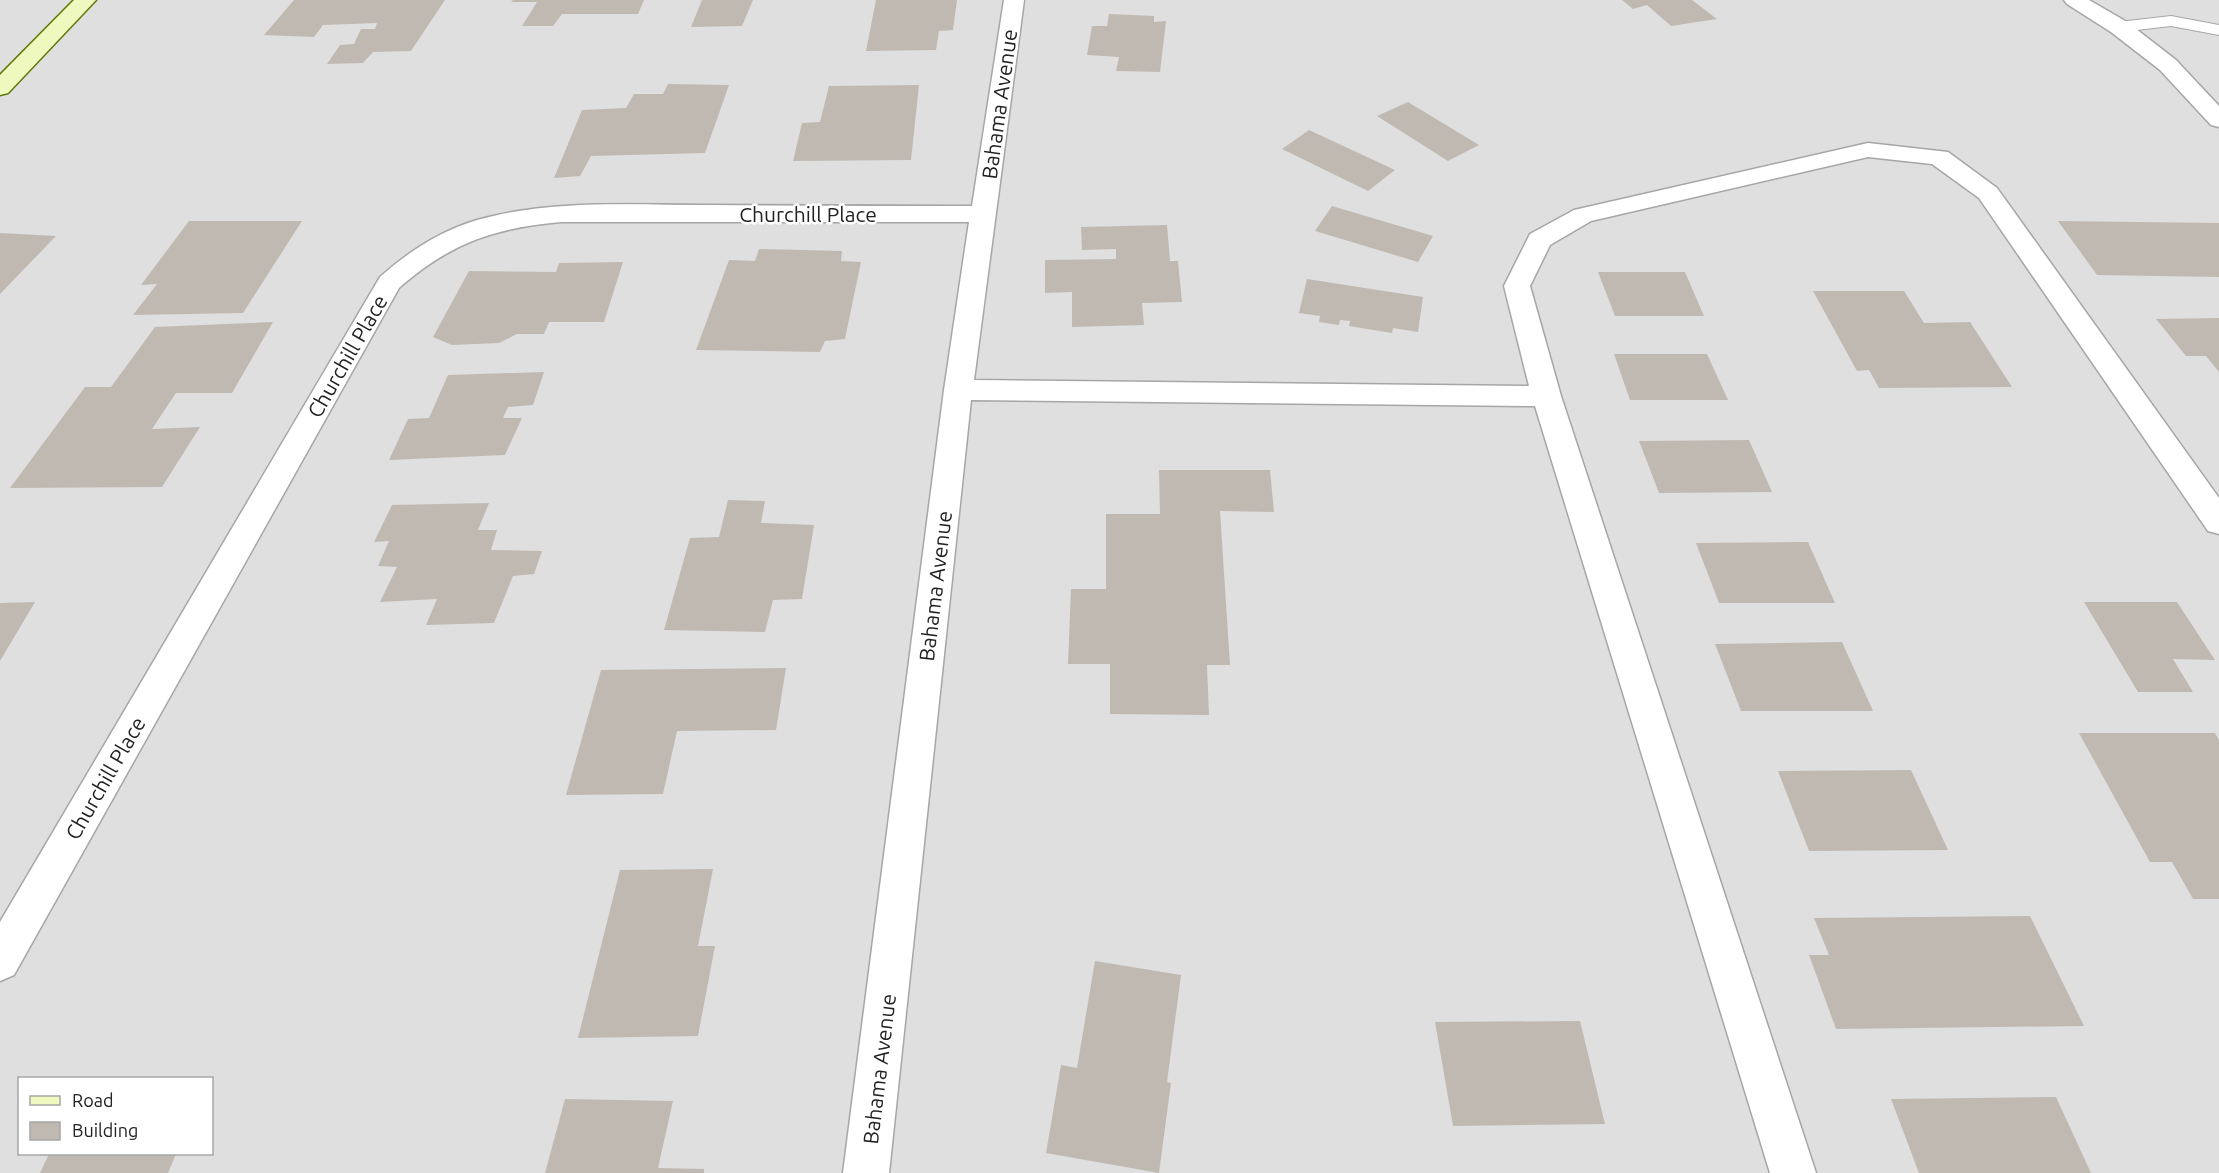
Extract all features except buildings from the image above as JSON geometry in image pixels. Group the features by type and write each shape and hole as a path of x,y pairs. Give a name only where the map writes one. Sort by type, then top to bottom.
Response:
{"street":[{"path":"0,88 86,0"},
{"name":"Bahama Avenue","path":"866,1173 958,390 1014,0"},
{"path":"2074,0 2119,27 2168,65 2219,120"},
{"path":"1793,1173 1546,396 1517,286 1539,240 1583,215 1868,150 1939,157 1988,193 2219,522"},
{"name":"Churchill Place","path":"0,961 389,283 415,259 448,240 487,226 527,219 599,213 983,214"},
{"path":"958,390 1546,396"}],"lane":[{"path":"2119,27 2171,21 2219,30"}],"shaded area":[{"path":"0,0 2219,0 2219,1173 0,1173"}]}
